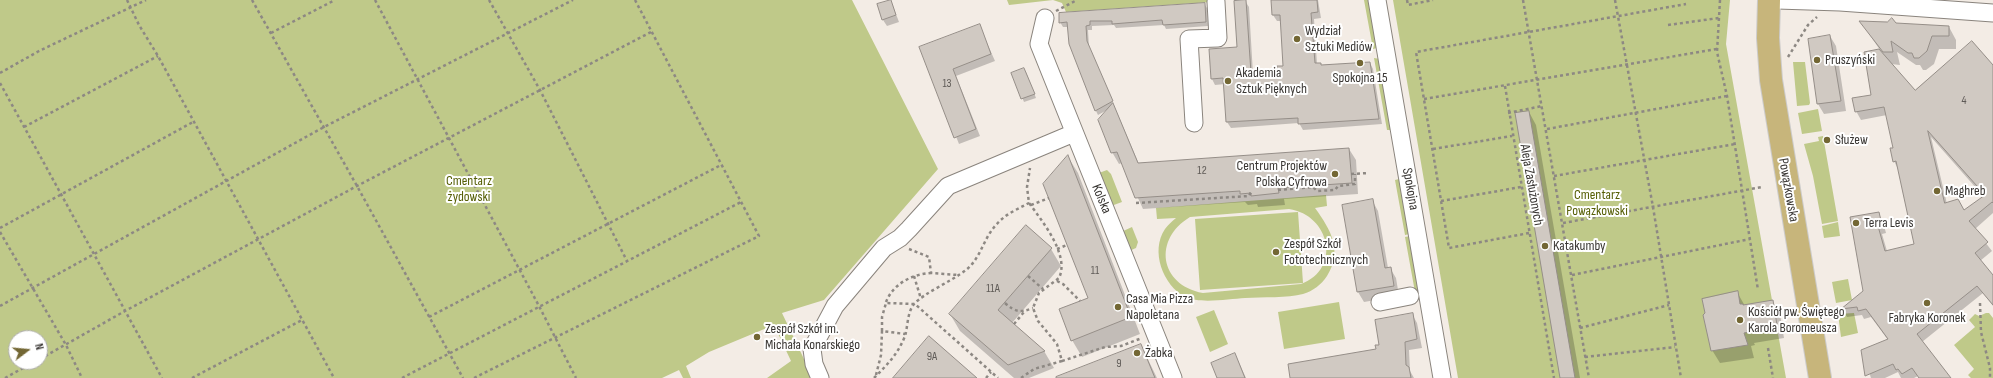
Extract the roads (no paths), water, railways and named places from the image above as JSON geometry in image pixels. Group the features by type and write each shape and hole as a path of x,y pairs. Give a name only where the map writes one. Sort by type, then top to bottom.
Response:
{"main road":[{"name":"Powązkowska","path":"1769,0 1768,38 1771,80 1820,378"}],"street":[{"name":"Spokojna","path":"1377,0 1442,378"},
{"path":"1777,0 1840,2 1993,13"},
{"path":"1194,123 1189,39 1218,38 1216,2"},
{"name":"Kolska","path":"1045,18 1039,44 1173,378"},
{"path":"820,378 812,356 814,343 834,306 884,248 900,238 952,182 1006,163 1074,133"},
{"path":"1380,302 1410,296"}],"place":[{"name":"Wydział Sztuki Mediów","path":"1297,39"},
{"name":"Pruszyński","path":"1817,60"},
{"name":"Spokojna 15","path":"1360,63"},
{"name":"Akademia Sztuk Pięknych","path":"1228,81"},
{"name":"Służew","path":"1827,140"},
{"name":"Centrum Projektów Polska Cyfrowa","path":"1335,174"},
{"name":"Maghreb","path":"1937,191"},
{"name":"Terra Levis","path":"1856,223"},
{"name":"Katakumby","path":"1545,246"},
{"name":"Zespół Szkół Fototechnicznych","path":"1276,252"},
{"name":"Fabryka Koronek","path":"1927,303"},
{"name":"Casa Mia Pizza Napoletana","path":"1118,307"},
{"name":"Kościół pw. Świętego Karola Boromeusza","path":"1740,320"},
{"name":"Zespół Szkół im. Michała Konarskiego","path":"757,337"},
{"name":"Żabka","path":"1137,353"}],"park label":[{"name":"Cmentarz żydowski","path":"469,190"},
{"name":"Cmentarz Powązkowski","path":"1597,204"}]}
